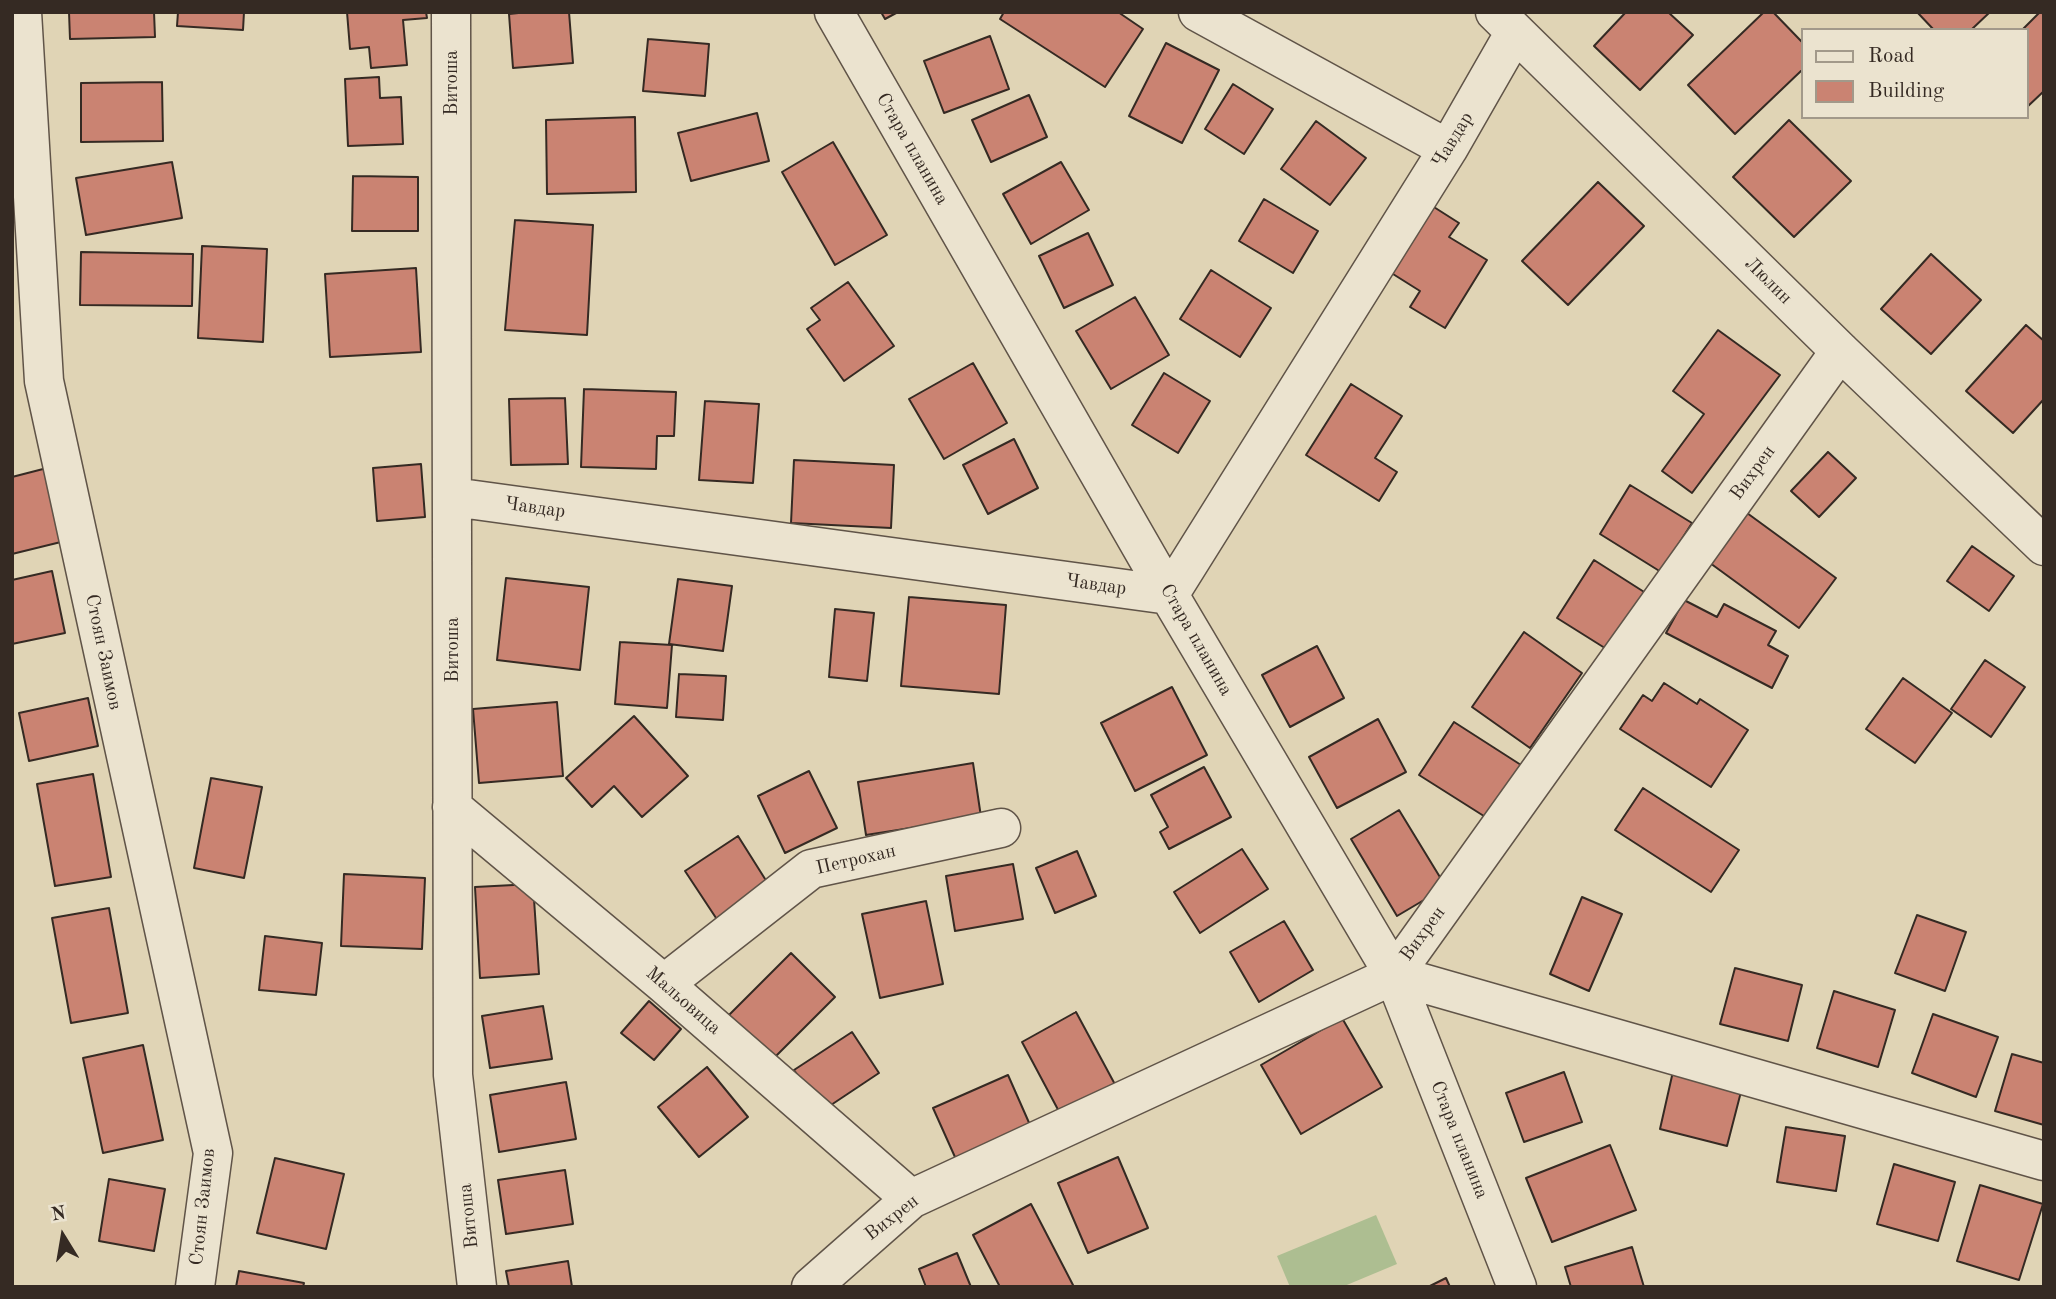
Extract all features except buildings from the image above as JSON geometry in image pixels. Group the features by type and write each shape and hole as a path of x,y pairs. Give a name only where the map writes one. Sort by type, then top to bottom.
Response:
{"street":[{"name":"Стоян Заимов","path":"22,12 44,381 213,1153 195,1287"},
{"name":"Витоша","path":"452,12 453,1075 477,1287"},
{"name":"Стара планина","path":"834,12 1169,595 1394,975 1517,1287"},
{"path":"1198,12 1448,149"},
{"name":"Чавдар","path":"453,497 1169,595 1448,149 1505,22"},
{"name":"Люлин","path":"1505,22 2044,547"},
{"path":"12,350 44,381"},
{"name":"Вихрен","path":"811,1287 911,1199 1394,975 1840,351"},
{"name":"Мальовица","path":"452,807 664,984 911,1199"},
{"name":"Петрохан","path":"664,984 811,869 1000,828"},
{"path":"1394,975 2044,1161"}],"green space":[{"path":"1376,1215 1397,1264 1342,1287 1290,1287 1277,1256"}]}
